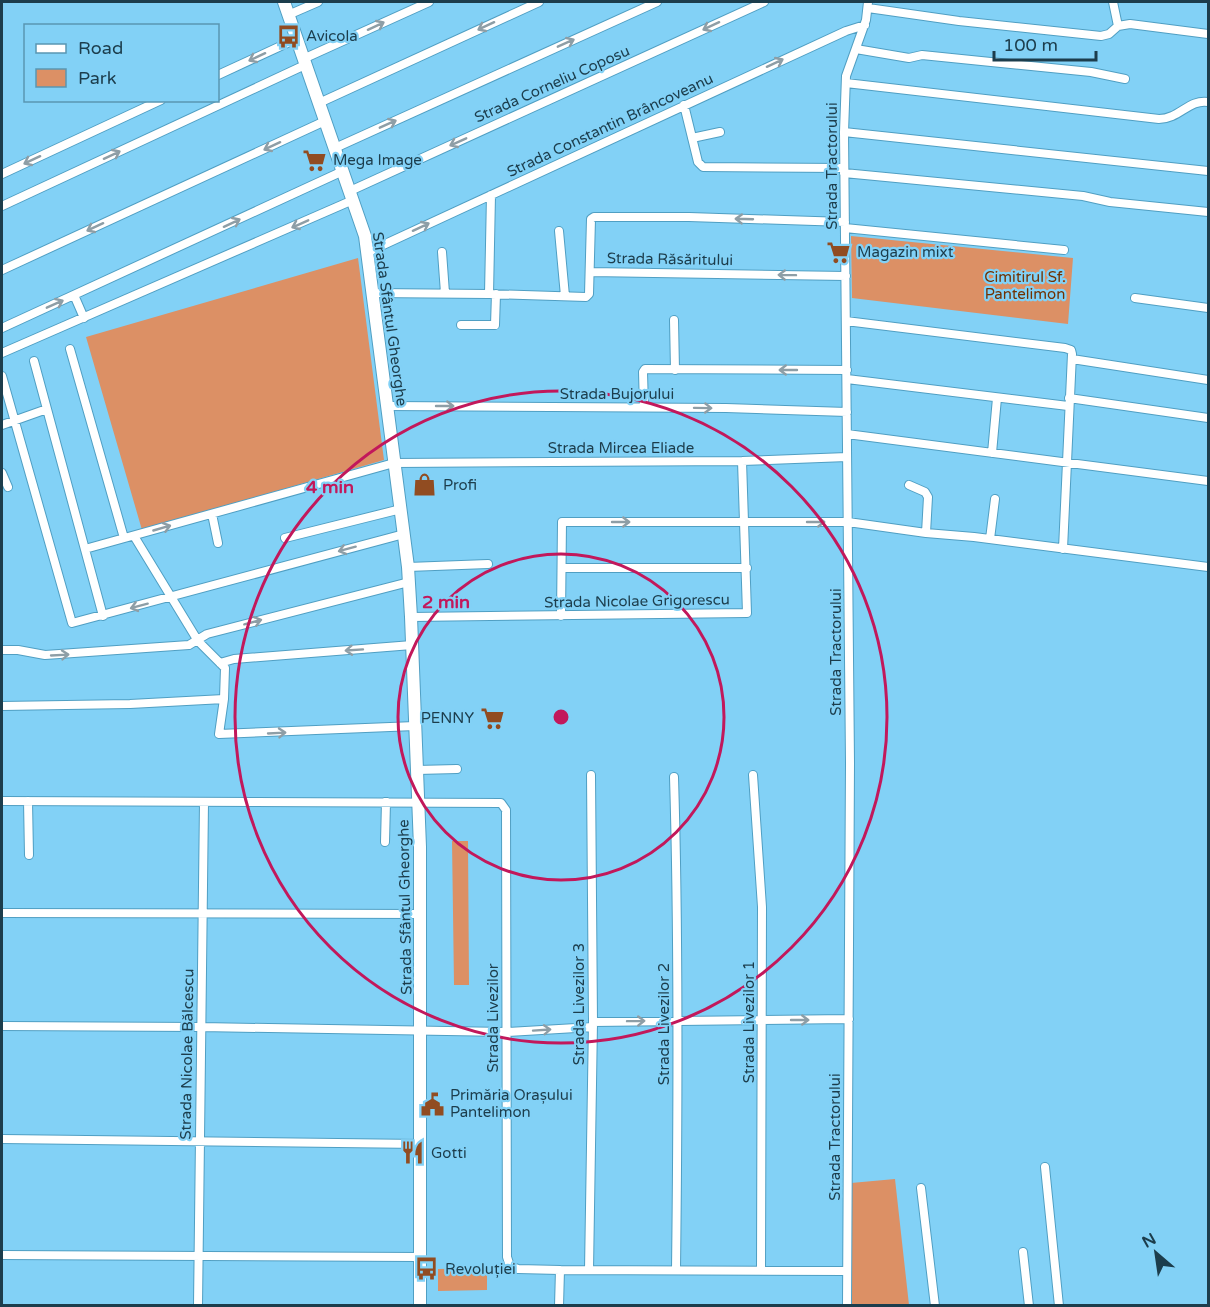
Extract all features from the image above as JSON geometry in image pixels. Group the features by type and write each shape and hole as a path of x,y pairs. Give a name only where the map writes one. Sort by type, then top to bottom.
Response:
{"street":[{"name":"Strada Sfântul Gheorghe","path":"284,2 365,236 408,567 421,914 420,1305"},
{"path":"288,15 318,2"},
{"path":"2,206 429,2"},
{"path":"319,103 539,2"},
{"path":"335,148 657,2"},
{"name":"Strada Corneliu Coposu","path":"2,353 84,318 352,195 765,2"},
{"path":"1113,2 1118,26"},
{"path":"868,5 959,21 1101,36 1109,34 1118,26 1130,24 1209,34"},
{"name":"Strada Tractorului","path":"847,1305 849,522 844,132 848,70 865,25 868,5"},
{"name":"Strada Constantin Brâncoveanu","path":"368,252 846,31 865,25"},
{"path":"219,75 296,39"},
{"path":"856,49 909,58 922,55 1091,72 1125,79"},
{"path":"846,83 1159,119 1176,116 1195,102 1209,102"},
{"path":"2,174 157,102"},
{"path":"684,105 698,162 705,168 844,170 1209,212"},
{"path":"2,270 325,121"},
{"path":"693,138 720,132"},
{"path":"844,132 1209,171"},
{"path":"2,328 343,171"},
{"path":"461,325 495,325 491,195"},
{"path":"591,272 592,218 689,217 845,225 1064,250"},
{"path":"560,231 565,296"},
{"path":"442,252 445,293"},
{"name":"Strada Răsăritului","path":"372,293 588,296 591,272 846,276"},
{"path":"74,295 84,318"},
{"path":"1135,298 1209,308"},
{"path":"674,320 675,370"},
{"path":"846,321 1065,348 1071,354 1209,380"},
{"path":"70,349 124,538"},
{"path":"1063,549 1071,354"},
{"path":"34,361 103,616"},
{"path":"644,408 644,370 675,370 847,375 997,398 1069,402 1209,418"},
{"path":"2,376 72,623 404,534"},
{"path":"992,453 997,398"},
{"name":"Strada Bujorului","path":"387,406 847,412"},
{"path":"2,425 47,409"},
{"path":"847,434 1209,481"},
{"name":"Strada Mircea Eliade","path":"85,549 394,463 742,461 847,457"},
{"name":"Strada Nicolae Grigorescu","path":"411,617 747,613 746,522 742,461"},
{"path":"2,473 8,487"},
{"path":"909,485 925,492 928,497 926,534"},
{"path":"990,539 995,499"},
{"path":"285,538 401,509"},
{"path":"212,514 218,543"},
{"path":"561,615 562,522 849,522 926,534 990,539 1209,567"},
{"path":"134,536 198,641 220,663 225,673 219,734 415,726"},
{"path":"408,567 488,564"},
{"path":"562,568 747,568"},
{"path":"2,650 45,655 189,645 207,634 409,582"},
{"path":"220,663 234,659 412,645"},
{"path":"2,706 130,704 224,699"},
{"path":"417,770 457,769"},
{"name":"Strada Livezilor 3","path":"590,1270 593,1024 591,775"},
{"name":"Strada Livezilor 1","path":"753,775 762,907 761,1270"},
{"name":"Strada Livezilor 2","path":"674,777 678,902 676,1270"},
{"path":"2,801 418,802"},
{"path":"28,801 29,855"},
{"name":"Strada Nicolae Bălcescu","path":"198,1305 204,802"},
{"path":"385,842 386,802"},
{"name":"Strada Livezilor","path":"418,802 498,802 506,807 508,1262 510,1266 518,1269 560,1270 847,1271"},
{"path":"2,913 421,914"},
{"path":"2,1026 201,1026 506,1032 593,1024 678,1020 849,1019"},
{"path":"2,1139 421,1144"},
{"path":"1045,1167 1059,1305"},
{"path":"921,1188 935,1305"},
{"path":"1023,1252 1029,1305"},
{"path":"2,1255 420,1257"},
{"path":"559,1305 560,1270"}],"green space":[{"name":"Cimitirul Sf. Pantelimon","path":"851,236 1073,258 1068,324 852,298"},
{"path":"358,258 384,460 142,530 86,337"},
{"path":"452,841 468,841 469,985 454,985"},
{"path":"895,1179 909,1305 849,1306 851,1183"},
{"path":"487,1268 487,1290 438,1291 438,1269"}],"place":[{"name":"Avicola","path":"288,36"},
{"name":"Mega Image","path":"315,160"},
{"name":"Magazin mixt","path":"839,252"},
{"name":"Profi","path":"425,485"},
{"name":"PENNY","path":"492,718"},
{"name":"Primăria Orașului Pantelimon","path":"432,1104"},
{"name":"Gotti","path":"413,1153"},
{"name":"Revoluției","path":"427,1269"}]}
